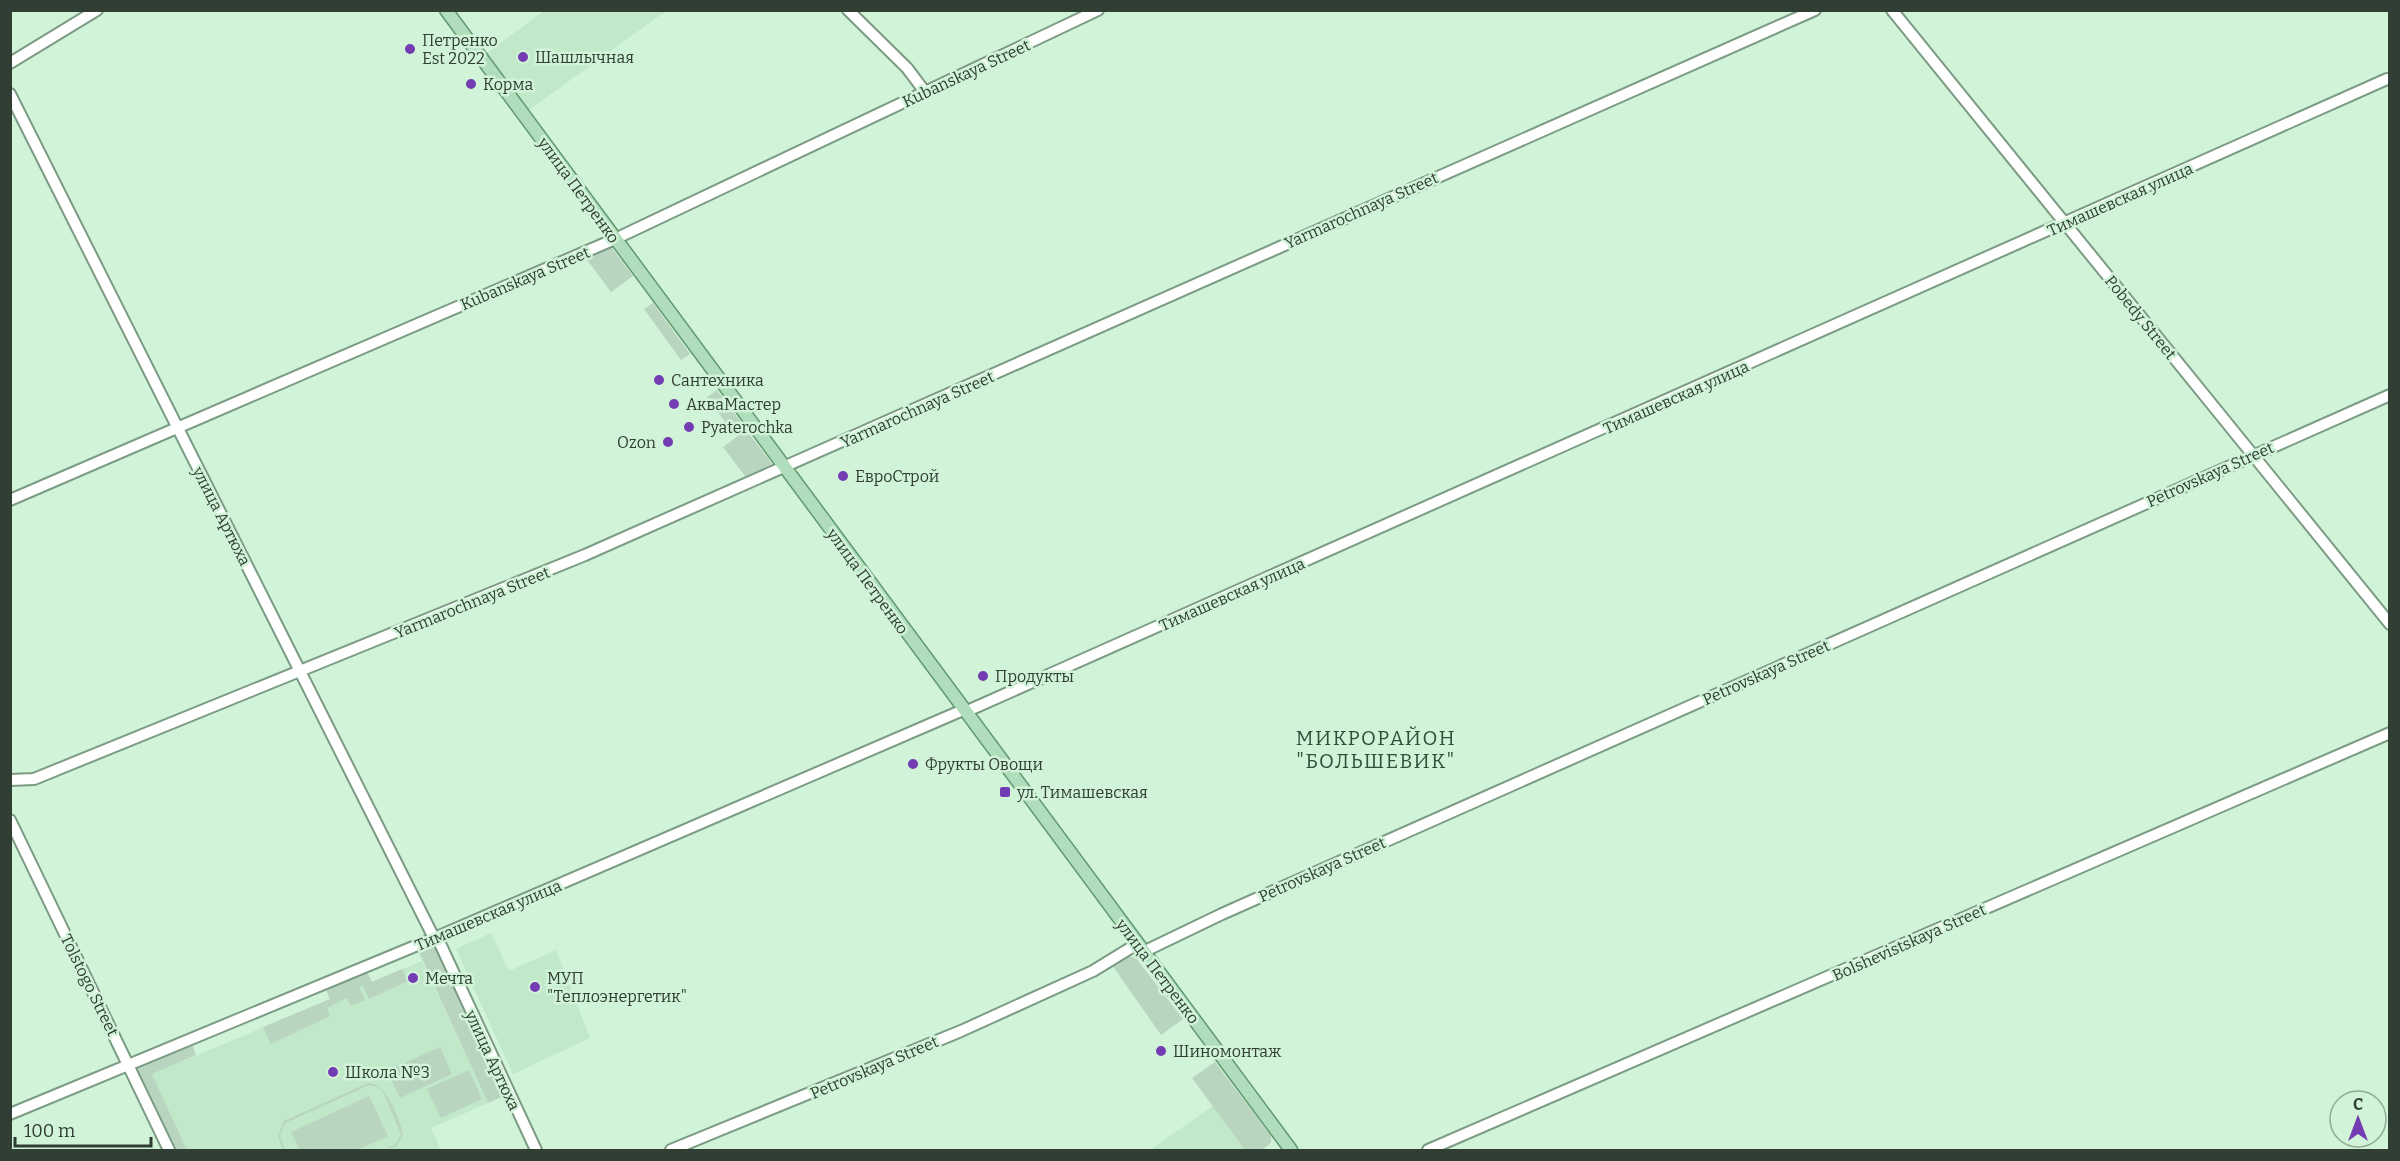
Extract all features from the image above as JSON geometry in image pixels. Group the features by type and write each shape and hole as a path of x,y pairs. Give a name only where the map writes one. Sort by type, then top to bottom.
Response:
{"main road":[{"name":"улица Петренко","path":"446,10 1291,1150"}],"street":[{"path":"10,63 97,10"},
{"path":"848,10 907,68 925,92"},
{"name":"Kubanskaya Street","path":"10,500 615,239 1098,10"},
{"name":"Yarmarochnaya Street","path":"10,780 34,779 491,595 786,468 1596,105 1815,10"},
{"name":"Pobedy Street","path":"1892,10 2390,624"},
{"name":"Тимашевская улица","path":"10,1114 130,1066 964,711 2065,224 2387,79"},
{"name":"улица Артюха","path":"10,94 176,428 302,670 435,937 536,1150"},
{"name":"Petrovskaya Street","path":"671,1150 961,1031 1140,948 1222,914 2390,395"},
{"name":"Bolshevistskaya Street","path":"1428,1150 2390,733"},
{"name":"Tolstogo Street","path":"10,820 169,1150"}],"shaded area":[{"path":"545,10 666,11 529,110 487,53"},
{"path":"611,247 633,276 611,292 585,257"},
{"path":"653,303 690,354 681,360 644,309"},
{"path":"717,390 741,422 731,430 707,397"},
{"path":"746,430 773,465 745,476 723,447"},
{"path":"491,933 509,971 556,950 590,1038 513,1074 456,949"},
{"path":"433,942 504,1096 488,1103 417,948"},
{"path":"1125,957 1135,957 1183,1019 1161,1035 1112,965"},
{"name":"Школа №3","path":"422,961 488,1103 431,1128 441,1150 187,1150 152,1074"},
{"path":"402,969 408,981 369,999 363,986 359,987 365,1000 351,1006 347,998 327,1008 330,1016 271,1044 263,1027 330,999 325,987 366,970 372,982"},
{"path":"192,1043 196,1055 152,1074 187,1150 173,1150 135,1068"},
{"path":"440,1047 452,1074 400,1098 387,1071"},
{"path":"1215,1062 1271,1136 1271,1143 1262,1150 1245,1150 1192,1078"},
{"path":"469,1070 482,1099 441,1118 427,1089"},
{"path":"368,1083 378,1087 369,1085 285,1123 280,1136 285,1150 278,1136 284,1121"},
{"path":"378,1087 381,1089 391,1102 403,1134 397,1146 383,1150 396,1144 401,1134 383,1092"},
{"path":"369,1096 388,1136 357,1150 300,1150 291,1132"},
{"path":"1213,1106 1245,1150 1150,1150"}],"place":[{"name":"Петренко Est 2022","path":"410,49"},
{"name":"Шашлычная","path":"523,57"},
{"name":"Корма","path":"471,84"},
{"name":"Сантехника","path":"659,380"},
{"name":"АкваМастер","path":"674,404"},
{"name":"Pyaterochka","path":"689,427"},
{"name":"Ozon","path":"668,442"},
{"name":"ЕвроСтрой","path":"843,476"},
{"name":"Продукты","path":"983,676"},
{"name":"Фрукты Овощи","path":"913,764"},
{"name":"ул. Тимашевская","path":"1005,792"},
{"name":"Мечта","path":"413,978"},
{"name":"МУП \"Теплоэнергетик\"","path":"535,987"},
{"name":"Шиномонтаж","path":"1161,1051"},
{"name":"Школа №3","path":"333,1072"}],"district":[{"name":"МИКРОРАЙОН \"БОЛЬШЕВИК\"","path":"1376,750"}]}
